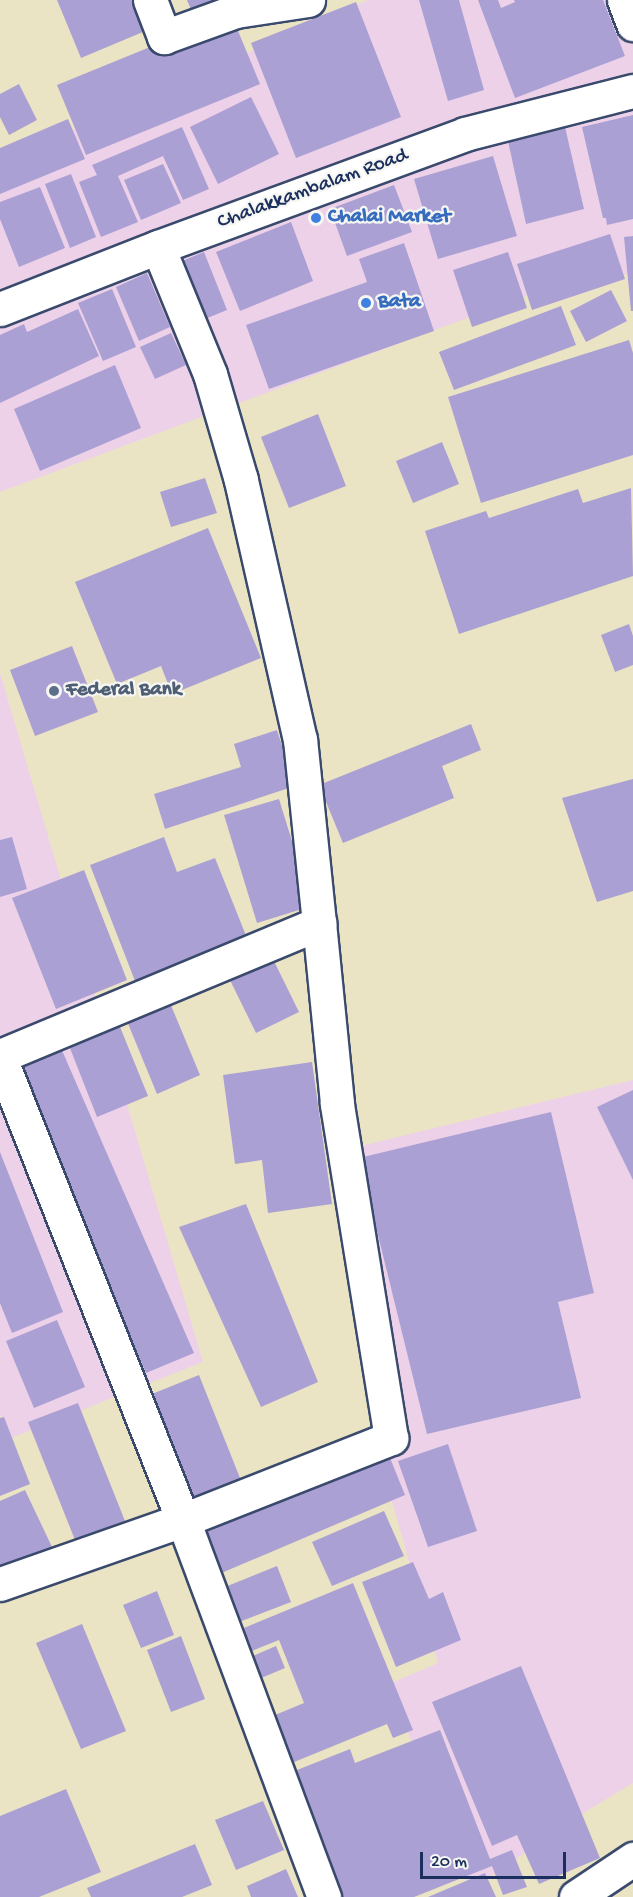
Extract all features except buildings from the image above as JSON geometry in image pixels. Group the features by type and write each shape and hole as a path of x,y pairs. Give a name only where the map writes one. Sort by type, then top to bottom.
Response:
{"street":[{"path":"150,0 164,38 236,11 308,0"},
{"path":"624,0 633,24"},
{"name":"Chalakkambalam Road","path":"0,309 158,247 465,134 633,91"},
{"path":"0,1584 183,1520 391,1438 337,1103 300,740 241,480 210,374 158,247"},
{"path":"319,923 0,1057 183,1520 324,1897"},
{"path":"576,1897 633,1859"}],"shaded area":[{"name":"Chalai Market","path":"368,0 633,0 633,273 537,292 0,492 0,162"},
{"path":"0,673 203,1362 9,1439 0,1414"},
{"path":"633,1080 633,1783 590,1809 470,1890 389,1684 438,1663 379,1456 344,1150"}],"place":[{"name":"Chalai Market","path":"316,218"},
{"name":"Bata","path":"366,303"},
{"name":"Federal Bank","path":"54,691"}]}
